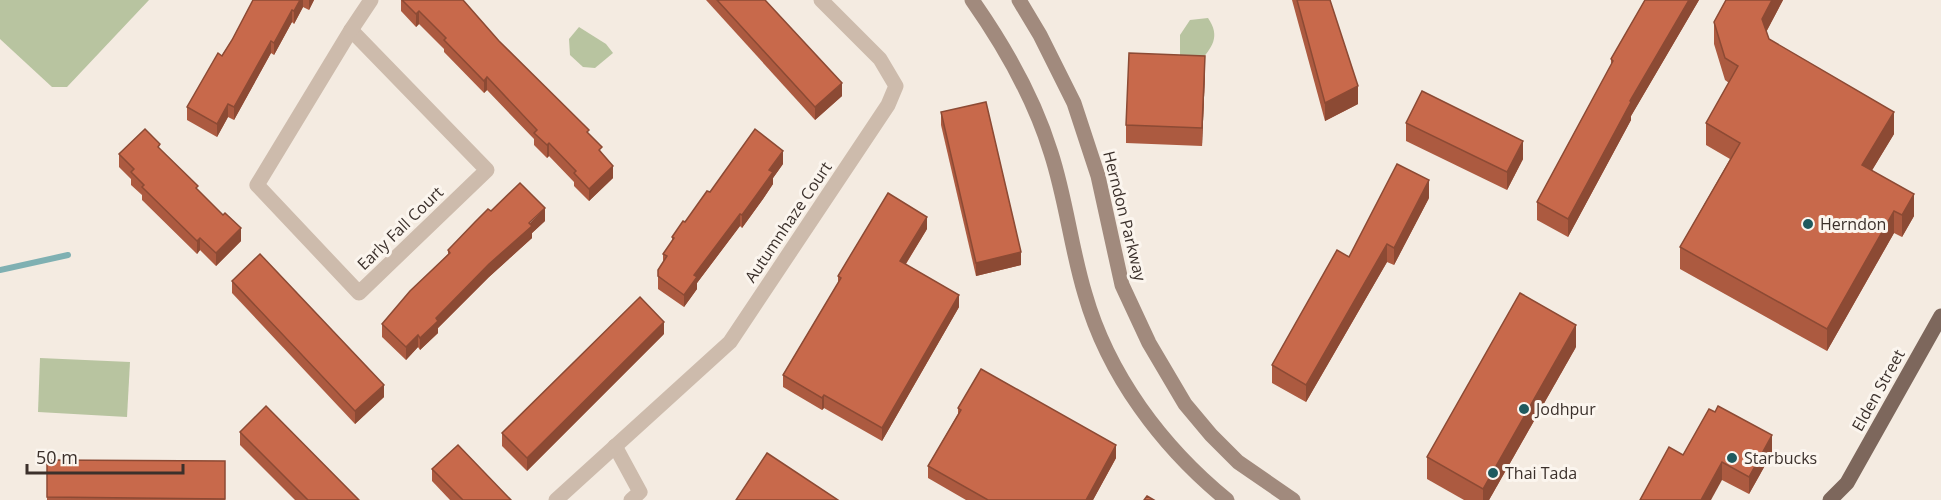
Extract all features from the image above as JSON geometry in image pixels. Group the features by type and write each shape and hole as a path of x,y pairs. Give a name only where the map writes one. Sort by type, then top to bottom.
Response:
{"main road":[{"path":"972,0 998,39 1021,81 1051,151 1074,255 1085,295 1102,341 1131,393 1159,433 1198,476 1227,500"},
{"name":"Herndon Parkway","path":"1019,0 1040,35 1074,103 1098,176 1122,285 1149,344 1185,405 1211,435 1238,462 1293,500"},
{"name":"Elden Street","path":"1830,500 1847,483 1941,315"},
{"name":"Elden Street","path":"1845,500 1847,483"}],"street":[{"name":"Early Fall Court","path":"351,30 487,170 359,293 257,185 351,30 371,0"},
{"name":"Autumnhaze Court","path":"556,500 730,342 888,105 896,86 880,59 821,0"},
{"path":"615,446 640,492 631,500"}],"green space":[{"path":"0,0 149,0 67,87 52,87 0,39"},
{"path":"1208,18 1214,36 1208,52 1199,63 1180,58 1180,35 1190,20"},
{"path":"579,27 606,44 613,53 595,68 583,67 570,55 569,39"},
{"path":"40,358 130,362 127,417 38,412"}],"building":[{"path":"253,0 300,0 274,43 271,41 234,107 228,104 217,124 187,107 218,53 222,56 232,40"},
{"path":"402,0 463,0 499,41 589,130 587,132 602,147 599,150 613,166 589,189 574,173 576,171 549,143 547,145 534,133 537,130 487,77 484,81 419,11 416,14"},
{"path":"717,0 765,0 842,83 815,107"},
{"path":"1297,0 1330,0 1358,86 1325,103"},
{"path":"1645,0 1689,0 1630,101 1568,219 1537,202 1613,61 1611,59"},
{"path":"1726,0 1772,0 1762,19 1769,39 1894,112 1862,165 1914,194 1902,215 1894,211 1827,329 1680,247 1740,143 1706,123 1738,66 1725,58 1714,22"},
{"path":"1129,53 1205,56 1202,128 1126,125"},
{"path":"1422,91 1523,141 1507,172 1406,123"},
{"path":"986,102 1021,252 976,263 941,112"},
{"path":"145,129 160,144 158,147 198,186 196,188 223,215 225,213 241,228 216,253 200,238 197,241 142,187 144,185 131,172 134,169 119,154"},
{"path":"755,129 783,151 769,170 773,172 694,275 697,277 684,295 658,276 658,270 667,256 663,254 683,221 685,222 707,191 710,192"},
{"path":"1397,164 1429,180 1394,248 1387,244 1306,385 1272,365 1337,250 1349,257"},
{"path":"520,183 545,208 529,223 532,226 489,264 436,318 438,321 420,338 418,335 406,347 382,324 410,291 450,253 448,250 475,222 488,209 491,211"},
{"path":"888,193 927,217 900,261 959,295 882,428 824,395 822,398 783,375 841,278 838,276"},
{"path":"260,254 384,385 355,411 232,281"},
{"path":"1520,293 1576,325 1483,489 1427,457"},
{"path":"640,297 664,322 527,458 502,433"},
{"path":"981,369 1116,445 1086,500 988,500 928,466 961,410 958,408"},
{"path":"266,406 359,500 308,500 240,432"},
{"path":"1718,406 1772,435 1749,477 1722,462 1701,500 1640,500 1669,447 1683,455 1709,409 1715,412"},
{"path":"458,445 511,500 463,500 432,469"},
{"path":"767,453 838,500 736,500"},
{"path":"47,460 225,461 225,499 47,497"}],"waterway":[{"path":"0,270 68,255"}],"place":[{"name":"Herndon","path":"1808,224"},
{"name":"Jodhpur","path":"1524,409"},
{"name":"Starbucks","path":"1732,458"},
{"name":"Thai Tada","path":"1493,473"}]}
